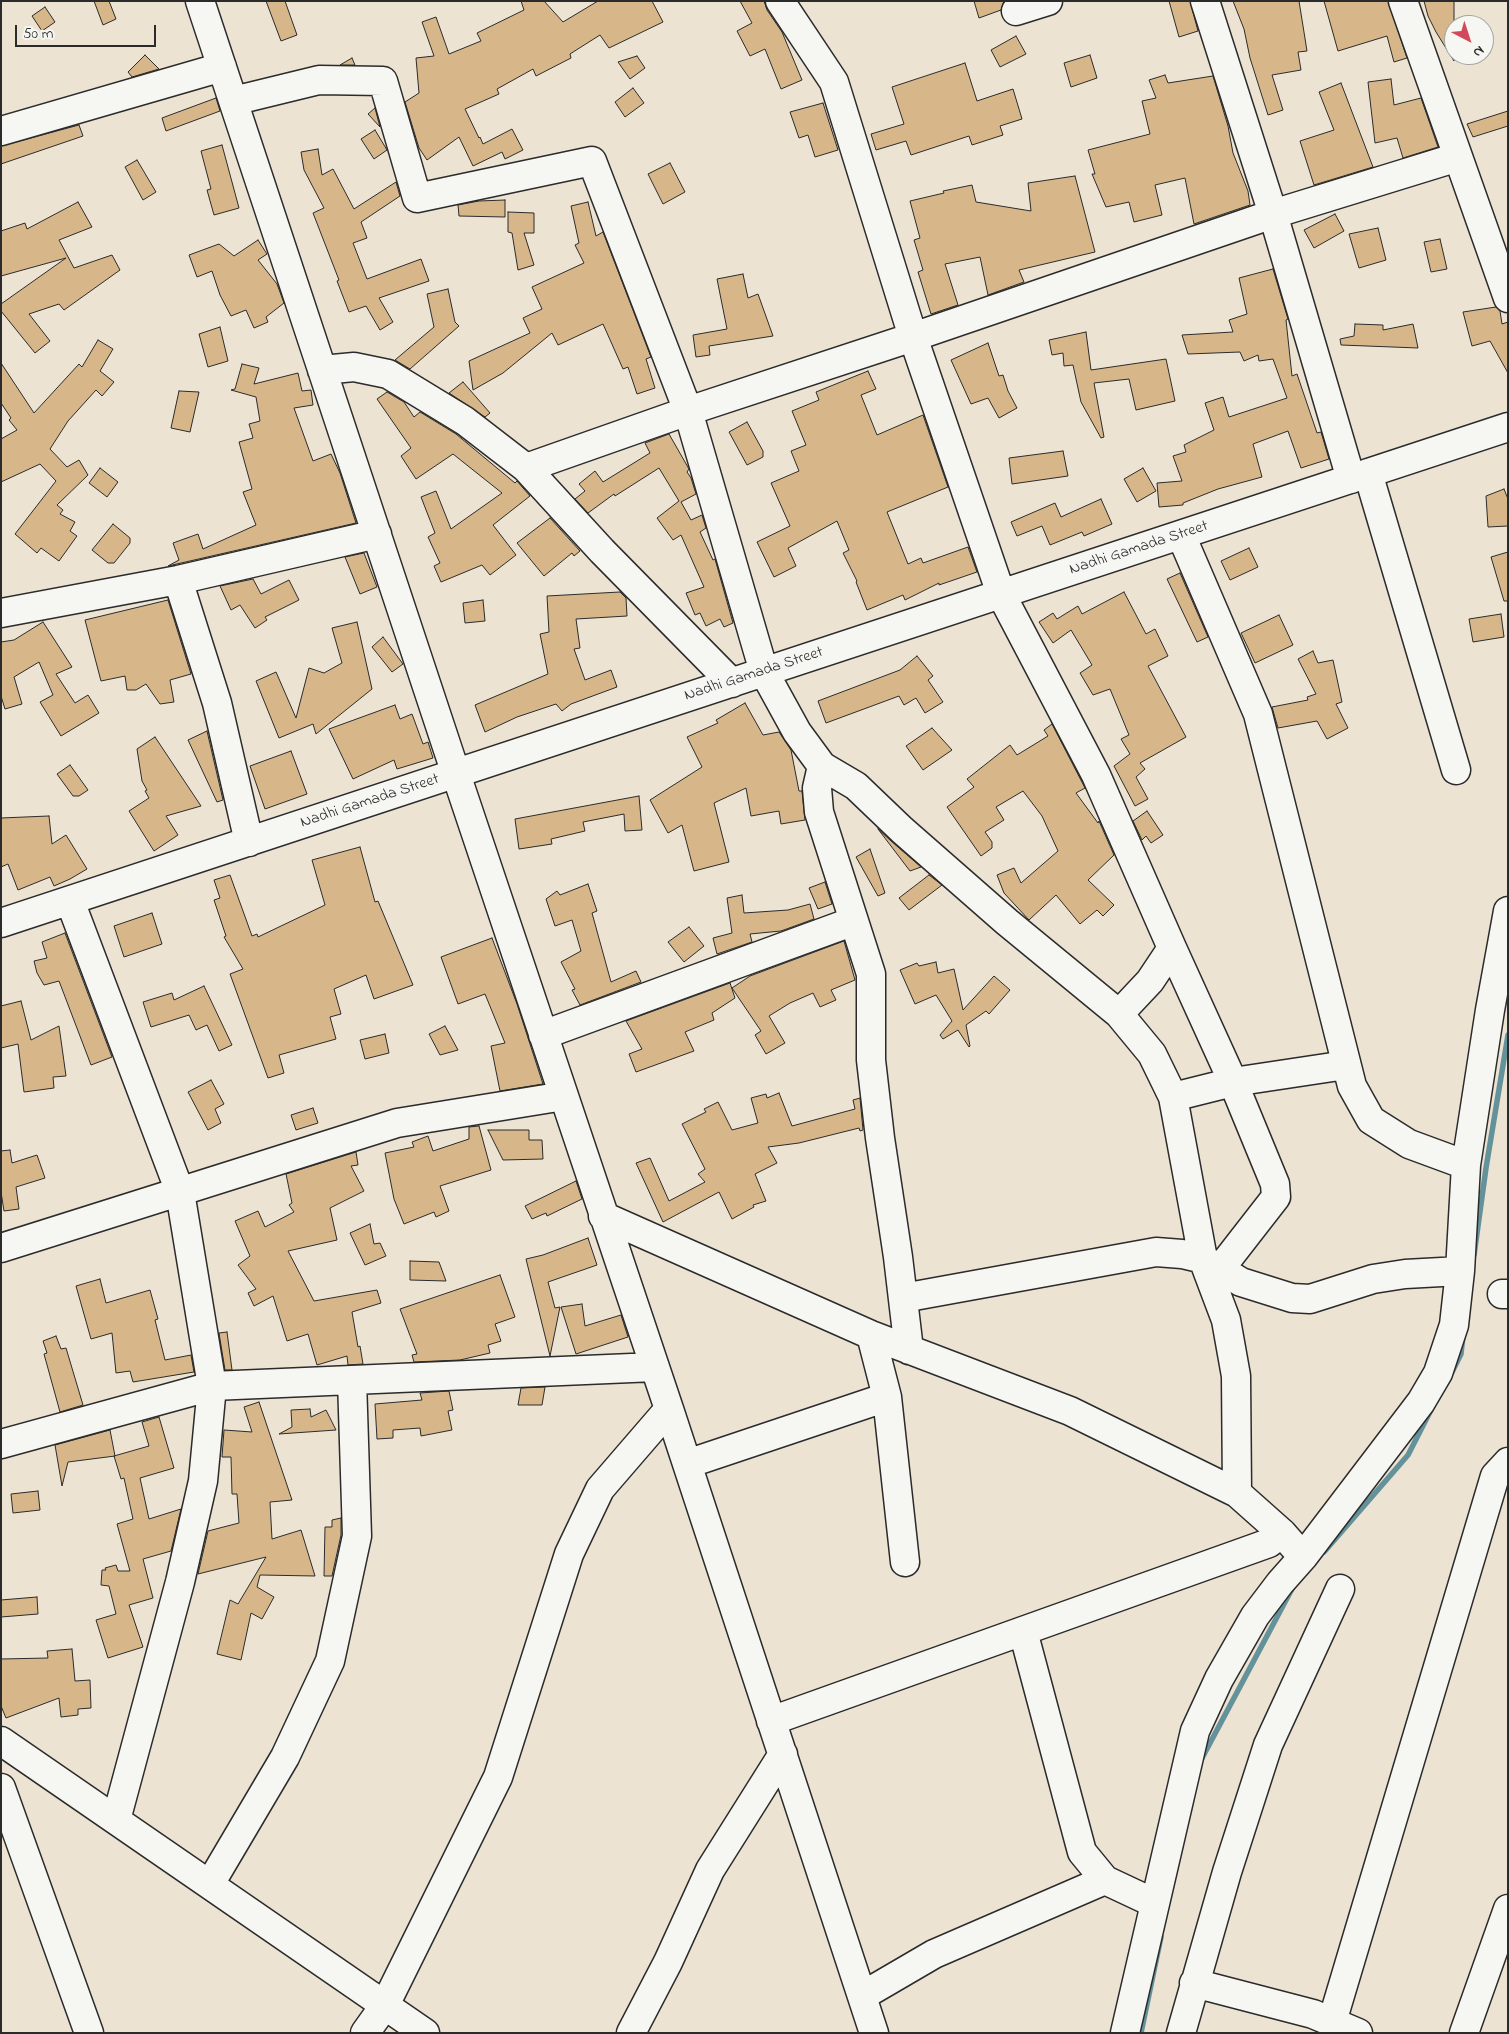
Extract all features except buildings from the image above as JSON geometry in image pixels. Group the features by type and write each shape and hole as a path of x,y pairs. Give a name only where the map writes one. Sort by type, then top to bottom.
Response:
{"street":[{"path":"200,1 603,1216 669,1409 874,2033"},
{"path":"780,1 834,82 913,337 1001,594 1096,775 1233,1082 1275,1184 1276,1197 1211,1264"},
{"path":"1016,11 1048,1"},
{"path":"1205,1 1456,770"},
{"path":"1403,1 1458,157 1497,237 1508,298"},
{"path":"1,131 222,67"},
{"path":"233,101 319,80 383,81 417,198 592,160 688,411 764,672 797,732 822,766 856,786 902,830 999,915 1119,1014 1152,1054 1173,1097 1211,1264 1226,1320 1236,1376 1237,1493"},
{"path":"526,468 688,411 913,337 1274,214 1458,157"},
{"path":"322,370 354,368 388,374 465,421 526,468 602,551 732,683"},
{"name":"Nadhi Gamada Street","path":"1,923 1508,427"},
{"path":"1,613 178,580 376,534"},
{"path":"1181,535 1258,714 1352,1086 1371,1120 1409,1144 1466,1165"},
{"path":"178,580 218,703 249,842"},
{"path":"822,766 817,788 818,812 871,974 871,1060 909,1350"},
{"path":"70,901 180,1192 212,1386 203,1481 180,1582 116,1820"},
{"path":"1124,2033 1195,1731 1219,1679 1255,1616 1280,1582 1303,1557 1421,1402 1438,1373 1454,1325 1460,1271 1466,1165 1490,1010 1508,911"},
{"path":"544,1035 854,921"},
{"path":"1119,1014 1150,981 1172,948"},
{"path":"1173,1097 1233,1082 1346,1065"},
{"path":"1,1248 397,1123 564,1096"},
{"path":"603,1216 871,1335 1070,1411 1237,1493 1282,1533 1303,1557"},
{"path":"903,1298 1156,1252 1182,1254 1211,1264 1241,1282 1292,1298 1310,1299 1373,1279 1404,1274 1460,1271"},
{"path":"871,1335 887,1397 905,1562"},
{"path":"1,1444 212,1386 655,1367"},
{"path":"210,1884 285,1757 330,1662 357,1536 352,1380"},
{"path":"687,1464 887,1397"},
{"path":"365,2033 385,2005 498,1777 566,1562 600,1489 669,1409"},
{"path":"1332,2022 1501,1469"},
{"path":"771,1721 1269,1544 1282,1533"},
{"path":"1182,2033 1194,1983 1268,1745 1340,1589"},
{"path":"1023,1631 1082,1852 1105,1880 1154,1903"},
{"path":"1,1741 426,2033"},
{"path":"631,2033 668,1962 710,1870 782,1754"},
{"path":"1,1788 6,1814 89,2033"},
{"path":"862,1996 934,1954 1105,1880"},
{"path":"1464,2033 1507,1913"},
{"path":"1194,1983 1313,2014 1358,2033"}],"waterway":[{"path":"1474,1255 1508,1035"},
{"path":"1452,1372 1461,1354 1463,1336"},
{"path":"1324,1552 1408,1455 1433,1406"},
{"path":"1201,1760 1293,1587"},
{"path":"1141,2033 1161,1937"}]}
